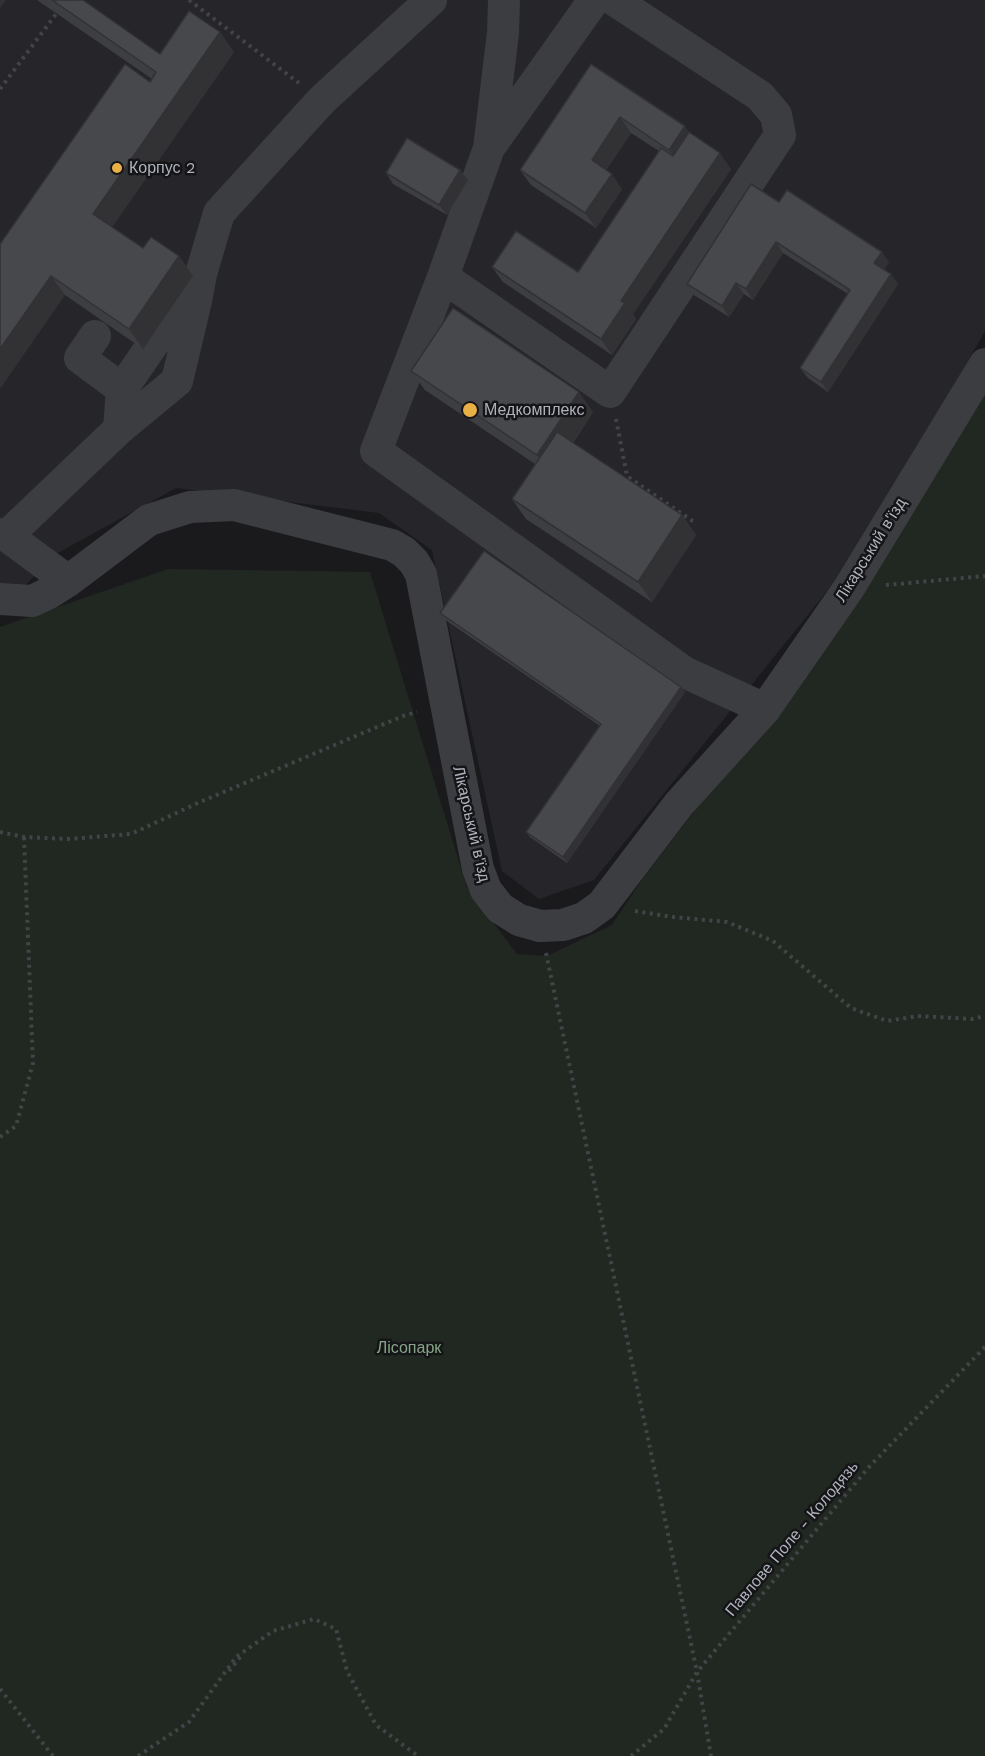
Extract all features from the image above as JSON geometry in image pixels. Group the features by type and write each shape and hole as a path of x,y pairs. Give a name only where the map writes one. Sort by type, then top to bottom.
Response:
{"street":[{"path":"68,581 4,535 119,429 177,381 201,274 219,213 322,100 430,0"},
{"path":"504,0 503,33 489,148 376,452 684,672 765,709"},
{"path":"489,148 594,0"},
{"path":"442,277 610,392 780,135 776,115 760,96 614,0"},
{"path":"119,429 122,389 201,274"},
{"path":"94,336 80,358 122,389"},
{"name":"Лікарський в'їзд","path":"0,598 32,601 68,581 149,520 190,507 234,505 392,545 414,562 421,574 478,869 486,890 500,908 519,920 540,926 563,926 584,918 602,905 679,804 765,709 849,588 985,364"}],"path":[{"path":"189,0 322,100"},
{"path":"0,89 62,6"},
{"path":"610,392 627,476 694,522"},
{"path":"849,588 985,576"},
{"path":"0,832 24,837 68,839 131,834 200,802 404,716 446,704"},
{"path":"0,1137 16,1126 33,1063 24,837"},
{"path":"602,905 673,918 727,922 773,941 851,1008 887,1022 918,1016 972,1019 985,1016"},
{"path":"540,926 697,1672 711,1756"},
{"name":"Павлове Поле - Колодязь","path":"631,1756 664,1729 697,1672 869,1467 985,1347"},
{"path":"138,1756 189,1722 236,1657 273,1631 314,1619 336,1629 347,1671 376,1725 418,1756"},
{"path":"0,1689 53,1756"}],"shaded area":[{"name":"Медкомплекс","path":"0,0 985,0 985,331 861,549 594,880 539,899 502,871 432,550 379,513 176,488 54,555 0,612"}],"green space":[{"name":"Лісопарк","path":"985,370 985,1756 0,1756 0,627 168,569 370,572 467,888 517,954 547,956 612,925 641,881 693,813 849,588"}],"building":[{"name":"Корпус 2","path":"52,0 83,0 160,54 189,11 220,32 93,214 143,248 151,237 179,256 129,329 51,276 0,349 0,244 125,64 150,82 156,72"},
{"path":"591,64 685,126 669,150 620,117 592,160 612,174 585,213 520,170"},
{"path":"689,132 720,153 621,301 625,303 601,339 492,267 516,231 578,272 661,148 673,156"},
{"path":"407,138 460,170 439,205 386,173"},
{"path":"751,184 779,202 787,190 882,252 874,263 891,274 821,382 800,368 850,290 776,242 746,289 736,283 722,306 687,284"},
{"path":"453,308 579,392 537,455 411,371"},
{"path":"557,432 682,515 638,582 512,499"},
{"path":"484,551 681,687 563,857 526,832 601,724 440,613"}],"place":[{"name":"Корпус 2","path":"117,168"},
{"name":"Медкомплекс","path":"470,410"}]}
